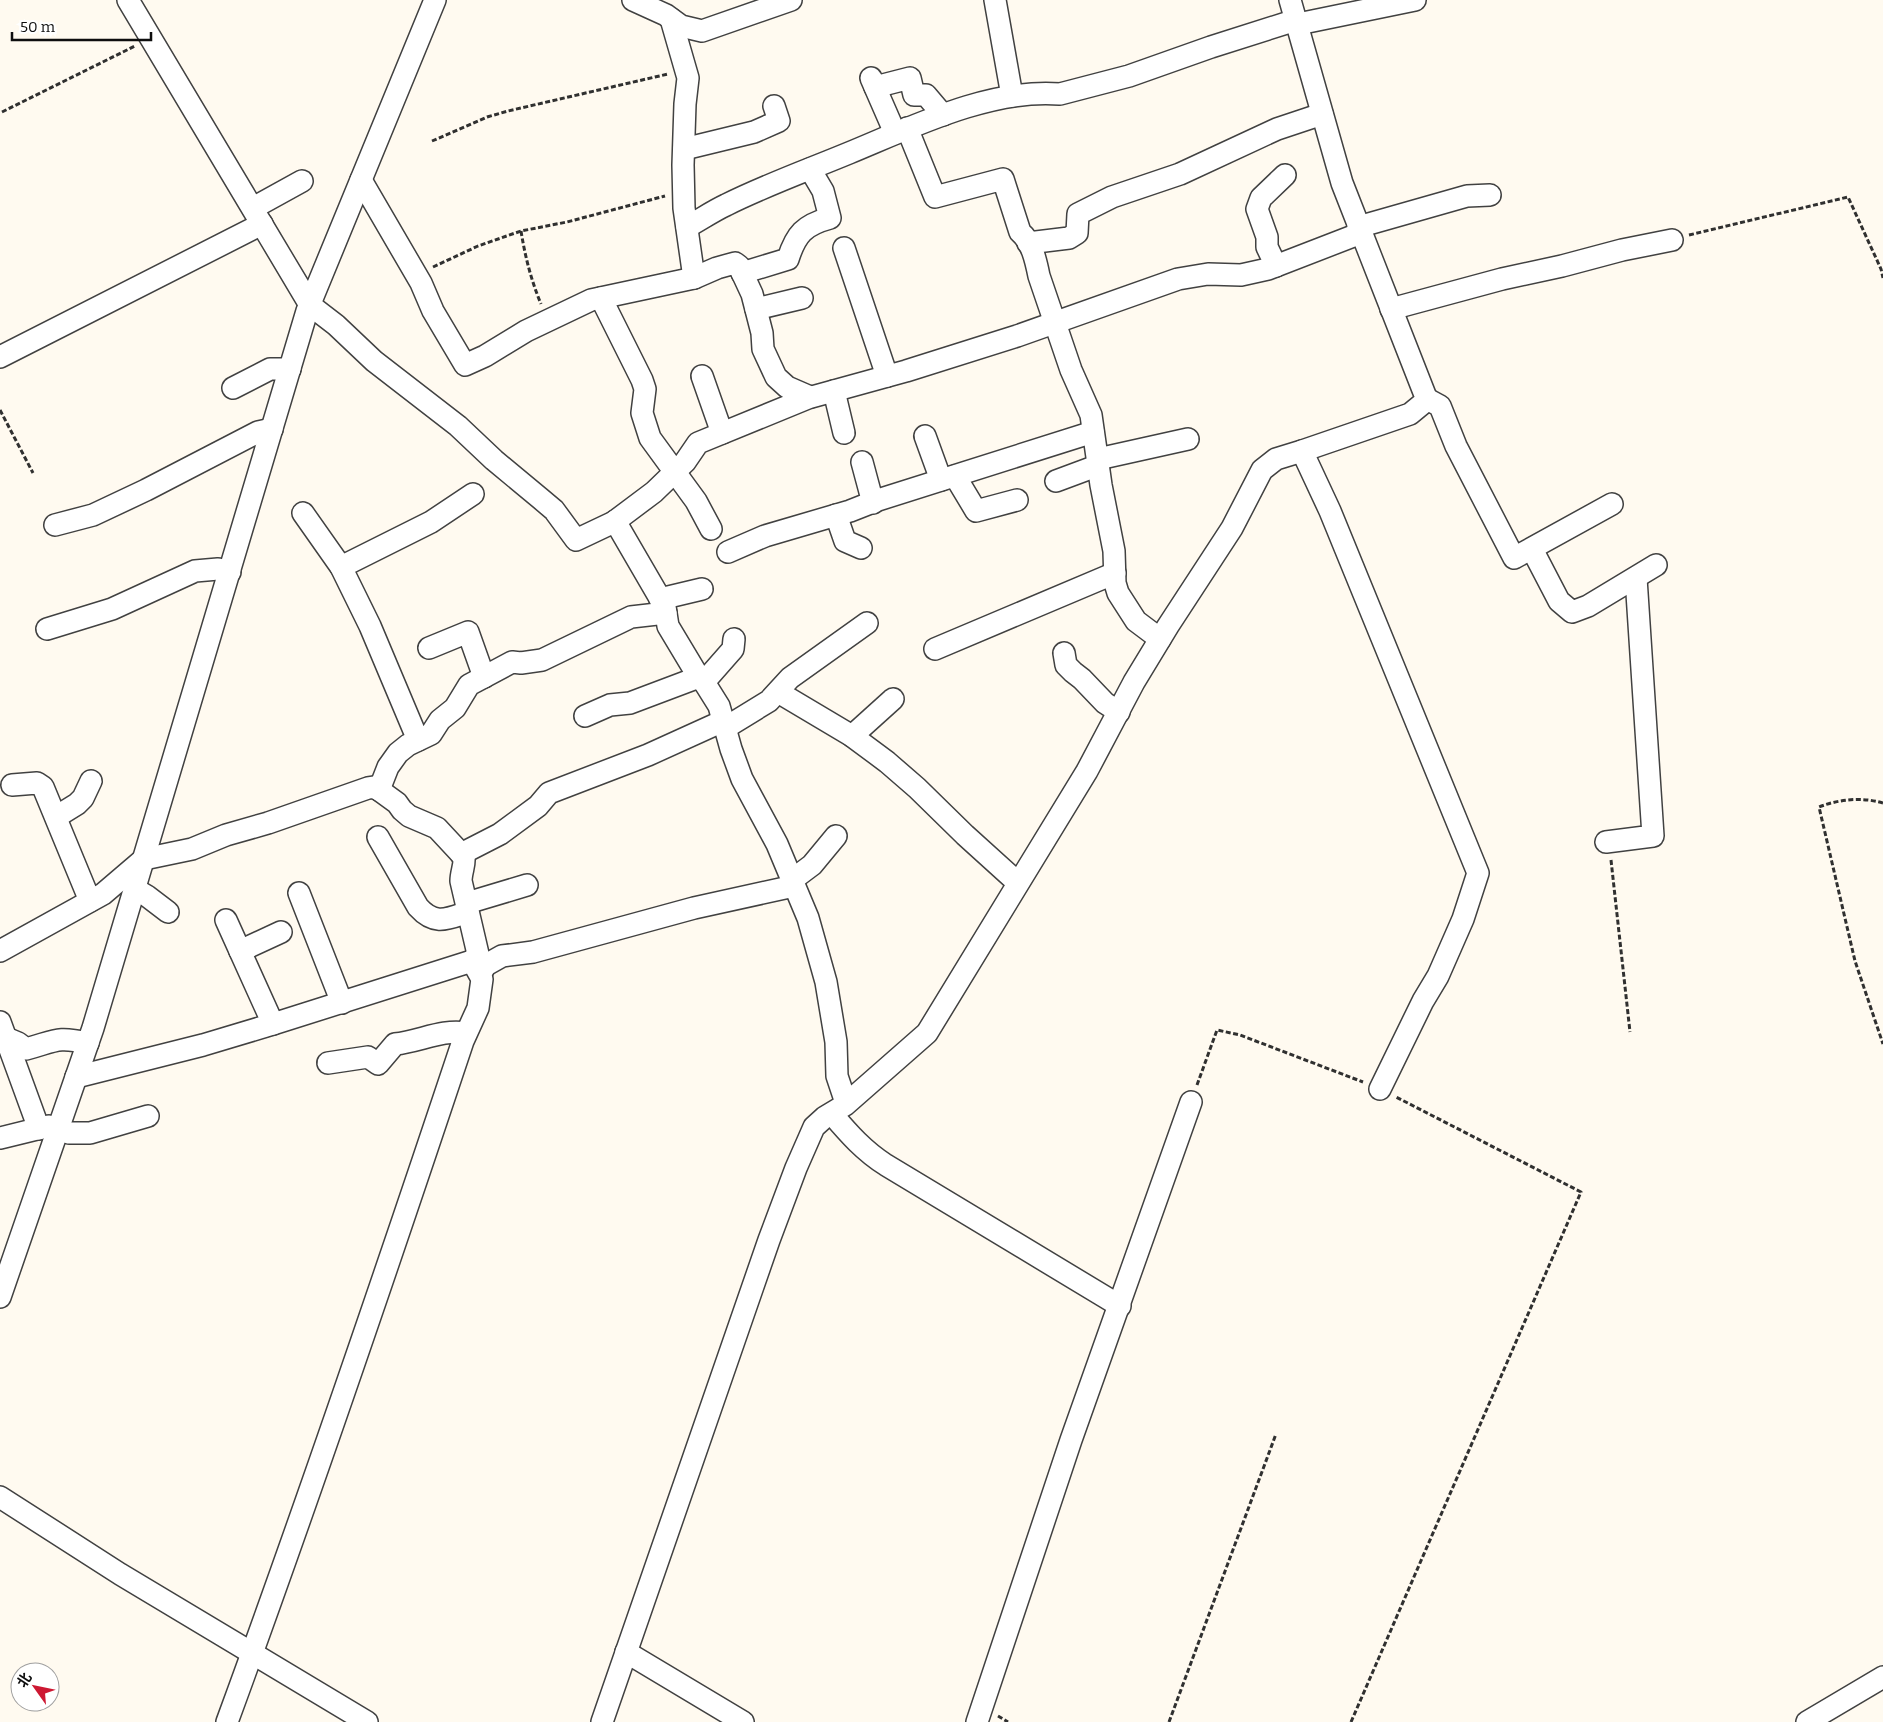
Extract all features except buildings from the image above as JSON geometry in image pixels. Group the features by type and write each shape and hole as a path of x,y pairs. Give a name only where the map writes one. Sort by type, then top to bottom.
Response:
{"street":[{"path":"128,0 310,305 336,325 374,362 458,426 494,460 554,510 576,540 615,522 654,492 686,462 698,443 810,398 887,376 1055,323 1178,279 1193,276 1241,274 1276,266 1359,230 1467,196 1490,195"},
{"path":"0,1297 49,1129 76,1077 88,1043 310,305 435,0"},
{"path":"633,0 666,15 681,26 702,31 791,0"},
{"path":"995,0 1012,96"},
{"path":"1290,0 1342,183 1359,230 1427,399 1440,406 1456,446 1514,558 1612,504"},
{"path":"686,227 726,205 901,130 972,105 1012,96 1060,94 1129,76 1211,47 1297,22 1415,0"},
{"path":"671,19 688,78 685,104 684,191 686,227 694,278"},
{"path":"943,115 926,94 914,95 910,78 873,82 901,130 935,197 1003,179 1020,232 1026,237 1036,260 1039,276 1071,370 1091,415 1114,551 1118,592 1136,621 1160,639"},
{"path":"684,149 754,132 779,121 774,106"},
{"path":"1028,244 1069,238 1078,233 1078,214 1087,208 1112,197 1180,174 1269,133 1322,114"},
{"path":"742,273 788,259 792,244 804,229 830,218 823,191 810,169"},
{"path":"1276,266 1267,247 1267,237 1257,209 1261,198 1285,175"},
{"path":"361,180 417,275 433,311 465,365 485,356 526,331 591,300 694,278 735,263 739,266 752,294 762,333 763,349 776,377 786,387 810,398"},
{"path":"0,357 258,216 302,181"},
{"path":"1391,309 1502,279 1672,240"},
{"path":"844,248 887,376"},
{"path":"601,298 644,384 645,395 642,413 645,427 656,448 696,501 710,529"},
{"path":"756,310 802,298"},
{"path":"233,388 270,369 290,369"},
{"path":"702,376 722,433"},
{"path":"834,391 844,433"},
{"path":"602,1722 796,1168 814,1127 825,1117 839,1109 927,1033 1087,771 1160,639 1232,528 1262,470 1276,459 1410,414 1427,399"},
{"path":"55,525 93,515 258,432 272,430"},
{"path":"728,552 764,536 836,516 1093,432"},
{"path":"925,436 948,478 976,511 1017,500"},
{"path":"1056,481 1099,462 1188,439"},
{"path":"1302,451 1334,520 1478,873 1463,919 1438,976 1380,1089"},
{"path":"862,462 873,503"},
{"path":"341,567 431,522 474,494"},
{"path":"303,513 341,567 370,626 418,740"},
{"path":"836,516 845,540 860,548"},
{"path":"615,522 663,606 668,626 720,706 742,779 777,844 808,918 826,982 836,1042 839,1109 853,1139 868,1153 886,1165 1120,1306"},
{"path":"1532,548 1560,601 1572,612 1582,609 1656,565"},
{"path":"47,629 112,609 195,571 218,569 230,572"},
{"path":"935,649 1115,573"},
{"path":"1607,842 1653,836 1636,578"},
{"path":"380,790 388,767 398,753 418,740 432,734 440,720 455,708 469,685 512,662 521,663 542,660 631,617 663,606 702,589"},
{"path":"461,854 500,834 538,806 550,793 724,724 762,705 778,692 782,685 790,678 867,622"},
{"path":"429,648 468,632 484,677"},
{"path":"585,716 610,705 630,704 702,680 734,649 734,639"},
{"path":"1064,653 1066,665 1072,672 1082,679 1105,703 1119,712"},
{"path":"778,692 852,736 887,762 1018,883"},
{"path":"852,736 893,699"},
{"path":"56,817 84,798 91,781"},
{"path":"12,785 37,783 43,787 90,901"},
{"path":"0,951 103,894 144,859 192,849 226,835 268,823 368,788 375,787 397,803 409,816 437,828 464,857 465,863 461,872 461,881 478,954 476,967 482,979 478,1008 466,1033 348,1384 227,1722"},
{"path":"76,1077 203,1045 342,1003 486,965 502,956 533,952 793,883 812,865 836,836"},
{"path":"378,838 418,907 426,916 435,920 448,918 467,908 527,885"},
{"path":"135,889 168,912"},
{"path":"299,893 342,1003"},
{"path":"226,920 273,1024"},
{"path":"240,951 281,932"},
{"path":"3,1030 26,1049 50,1040 64,1038 88,1043"},
{"path":"3,1030 49,1129"},
{"path":"328,1064 368,1057 378,1064 396,1044 408,1043 452,1030 466,1033"},
{"path":"977,1722 1071,1440 1191,1102"},
{"path":"0,1138 49,1129 69,1133 90,1133 148,1116"},
{"path":"0,1497 120,1574 367,1722"},
{"path":"626,1652 743,1722"},
{"path":"1806,1722 1883,1677"}],"path":[{"path":"2,112 151,38"},
{"path":"432,141 487,117 508,111 686,72"},
{"path":"417,275 478,246 521,231 567,222 684,191"},
{"path":"1672,240 1848,197 1883,278"},
{"path":"521,231 533,284 548,321"},
{"path":"0,410 33,473"},
{"path":"1883,803 1850,800 1819,807 1855,961 1883,1044"},
{"path":"1607,842 1630,1032"},
{"path":"1351,1722 1582,1192"},
{"path":"1169,1722 1276,1434"}]}
